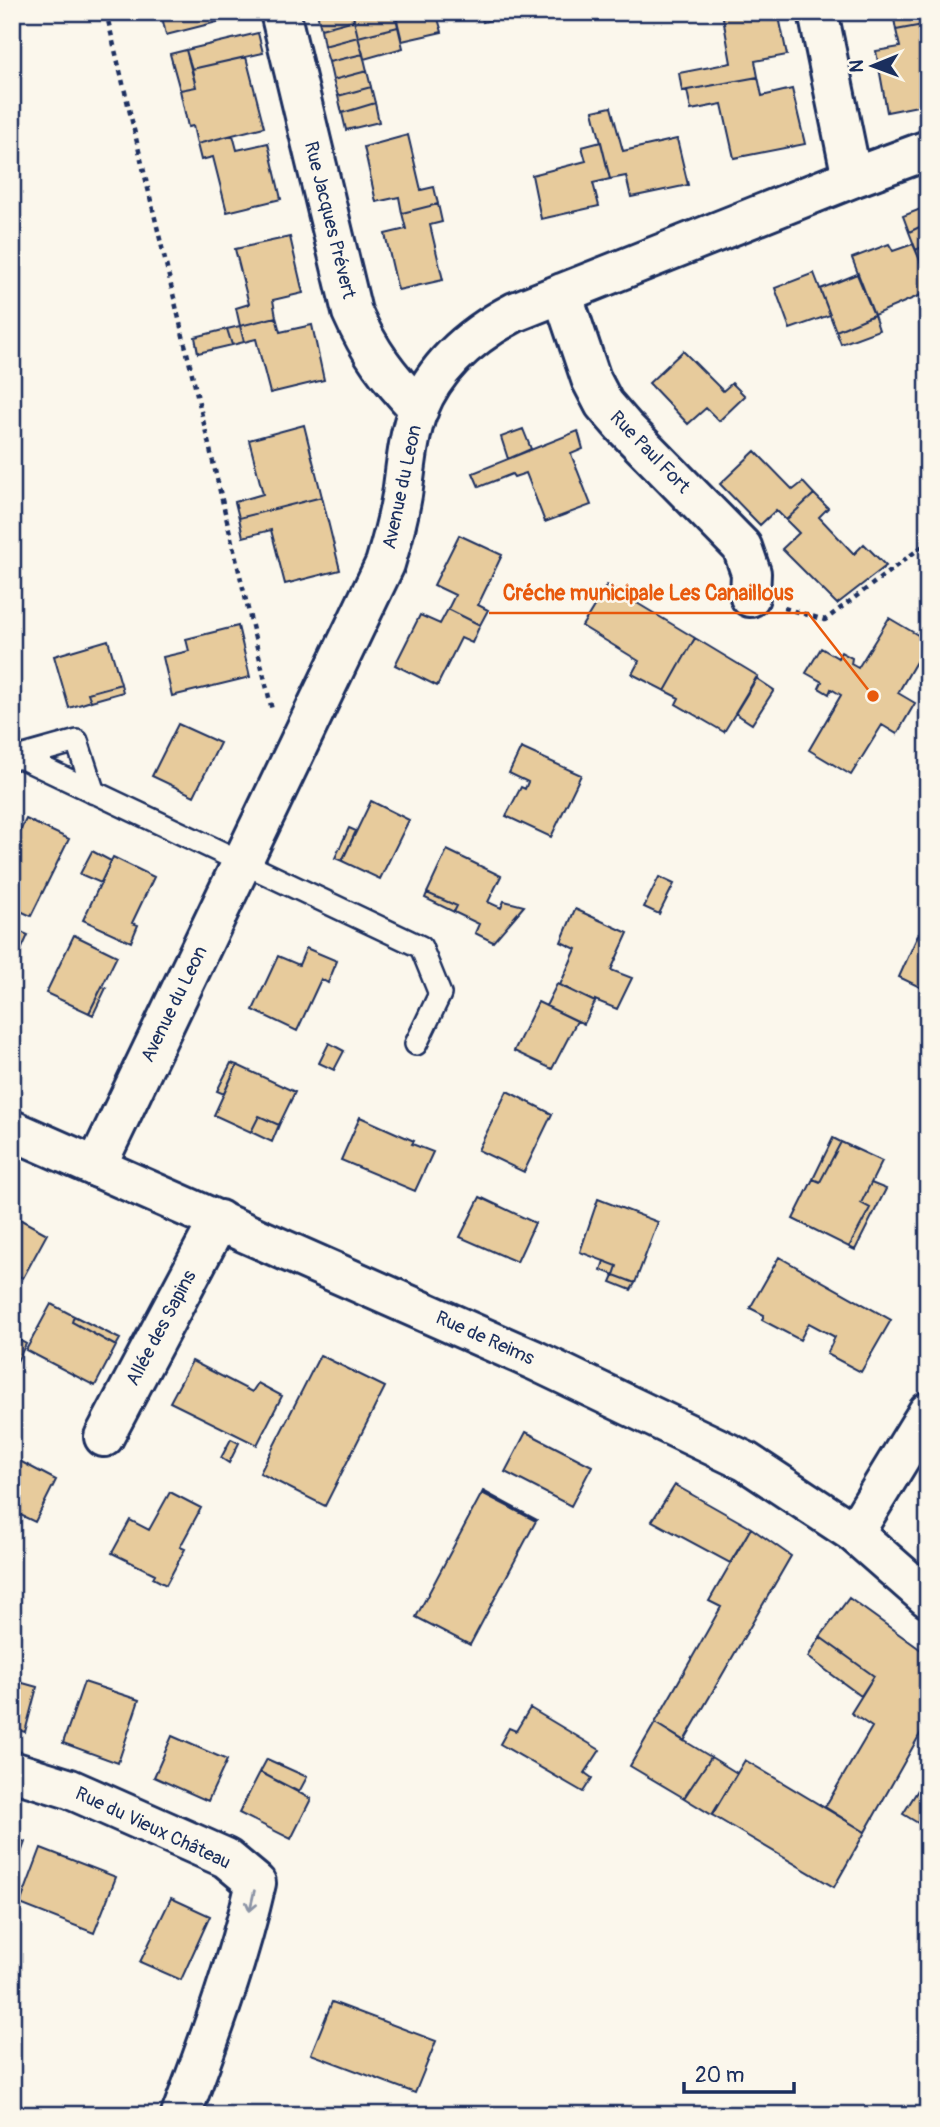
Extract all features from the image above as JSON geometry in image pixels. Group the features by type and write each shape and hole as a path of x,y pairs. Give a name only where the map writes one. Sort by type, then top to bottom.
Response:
{"street":[{"name":"Rue Jacques Prévert","path":"280,12 352,312 363,338 381,367 419,409"},
{"path":"818,12 852,178"},
{"name":"Avenue du Leon","path":"96,1167 385,564 394,535 408,451 419,409 441,370 487,327 515,312 928,150"},
{"name":"Rue Paul Fort","path":"562,293 592,379 604,404 742,547 751,573 750,597"},
{"name":"Rue de Reims","path":"12,1130 534,1360 745,1461 854,1532 928,1598"},
{"name":"Allée des Sapins","path":"104,1437 219,1220"},
{"path":"854,1532 928,1412"},
{"name":"Rue du Vieux Château","path":"12,1771 70,1789 226,1858 256,1883 246,1926 215,2025 181,2115"}],"lane":[{"path":"16,758 77,741 94,793"},
{"path":"16,758 421,947 440,994 416,1044"}],"path":[{"path":"106,12 285,769"},
{"path":"750,597 825,620 928,542"}],"building":[{"path":"161,12 219,12 221,21 166,35"},
{"path":"352,12 395,12 398,27 358,37"},
{"path":"352,12 354,20 321,29 317,13"},
{"path":"395,12 436,12 442,32 402,41"},
{"path":"480,12 520,12 483,22"},
{"path":"722,12 778,12 787,55 755,61 758,77 682,91 679,73 731,63"},
{"path":"868,12 928,12 928,24 896,30 893,13 869,18"},
{"path":"354,20 358,37 324,46 321,29"},
{"path":"928,24 928,42 922,43 928,77 928,104 887,112 876,51 900,47 896,30"},
{"path":"398,27 403,48 364,59 358,37"},
{"path":"258,33 263,53 192,69 186,50"},
{"path":"358,37 363,54 329,62 324,46"},
{"path":"186,50 196,87 180,90 170,54"},
{"path":"363,54 367,71 333,80 329,62"},
{"path":"246,57 264,127 197,144 193,126 188,127 180,90 196,87 192,69"},
{"path":"367,71 371,87 338,96 333,80"},
{"path":"758,77 762,96 792,89 805,144 734,158 722,104 691,110 687,90"},
{"path":"371,87 375,103 342,113 338,96"},
{"path":"375,103 379,122 346,130 342,113"},
{"path":"611,107 623,151 677,139 688,185 631,197 626,176 610,179 593,111"},
{"path":"233,135 237,150 268,143 281,199 227,212 213,157 201,160 197,144"},
{"path":"408,135 421,190 434,187 438,204 402,213 399,197 376,202 364,147"},
{"path":"601,142 610,179 593,183 599,206 541,219 532,175 586,161 582,147"},
{"path":"438,204 442,222 430,225 443,280 398,290 385,234 406,229 402,213"},
{"path":"928,206 928,223 909,232 903,216"},
{"path":"928,223 928,244 916,250 909,232"},
{"path":"290,237 303,293 273,300 276,317 240,326 236,308 249,304 235,249"},
{"path":"889,244 893,251 913,244 928,279 928,292 874,315 852,258"},
{"path":"928,244 928,263 922,266 916,250"},
{"path":"814,273 830,315 790,329 775,288"},
{"path":"857,274 874,315 836,331 820,289"},
{"path":"874,315 879,330 841,344 836,331"},
{"path":"276,317 280,332 312,325 324,380 270,393 256,339 244,342 240,326"},
{"path":"240,326 244,342 232,345 227,329"},
{"path":"227,329 232,345 198,353 195,337"},
{"path":"683,351 723,391 732,383 745,396 719,421 706,408 688,424 649,383"},
{"path":"304,425 322,497 239,518 235,502 263,494 249,440"},
{"path":"523,429 531,449 508,459 501,437"},
{"path":"578,431 583,449 571,454 591,505 545,522 526,473 514,477 512,474 479,487 473,473"},
{"path":"755,451 793,490 803,482 814,494 786,520 776,510 760,525 720,484"},
{"path":"814,494 828,508 819,517 854,554 864,544 886,566 837,604 782,549 799,533 786,520"},
{"path":"322,497 340,570 285,584 271,530 243,537 239,518"},
{"path":"459,535 502,555 478,605 488,610 480,625 448,609 455,595 434,585"},
{"path":"607,585 695,638 665,691 632,674 639,661 582,626"},
{"path":"448,609 480,625 472,643 461,638 437,686 395,665 420,615 440,624"},
{"path":"889,618 928,641 898,693 915,703 897,734 882,725 851,775 809,750 841,695 831,689 829,694 819,688 822,682 806,673 821,648 838,658 841,652 852,658 851,664 858,668"},
{"path":"238,626 250,677 172,696 163,657 189,651 186,639"},
{"path":"695,638 758,676 724,732 676,704 679,698 665,691"},
{"path":"108,640 121,684 88,693 91,701 69,708 54,656"},
{"path":"756,678 774,690 752,724 735,713"},
{"path":"121,684 123,692 91,701 88,693"},
{"path":"178,724 220,743 194,796 152,776"},
{"path":"521,748 581,775 551,837 506,816 521,787 525,789 528,782 509,773"},
{"path":"371,801 409,820 380,879 342,861"},
{"path":"26,819 69,839 31,916 12,907 12,847"},
{"path":"349,828 356,831 342,861 335,858"},
{"path":"447,850 501,876 488,902 501,908 504,901 524,906 493,942 475,933 479,924 454,912 457,906 427,893"},
{"path":"92,851 111,861 101,883 80,874"},
{"path":"113,857 154,877 132,923 138,925 131,942 83,920"},
{"path":"659,877 674,884 659,914 644,907"},
{"path":"427,893 457,906 454,912 425,898"},
{"path":"575,909 628,933 611,970 632,978 617,1009 560,985 576,949 561,942"},
{"path":"12,928 28,935 12,970"},
{"path":"919,933 928,938 928,991 899,977"},
{"path":"74,935 117,956 89,1013 46,993"},
{"path":"306,948 337,961 328,983 321,979 297,1031 253,1010 278,956 299,965"},
{"path":"557,984 595,1002 584,1024 546,1006"},
{"path":"102,987 106,988 93,1015 89,1013"},
{"path":"538,1002 577,1021 552,1069 514,1051"},
{"path":"329,1043 344,1051 334,1070 319,1063"},
{"path":"231,1063 237,1065 224,1094 217,1091"},
{"path":"237,1065 295,1092 279,1125 259,1116 251,1132 214,1115"},
{"path":"507,1091 552,1114 524,1172 478,1150"},
{"path":"259,1116 279,1125 272,1142 251,1132"},
{"path":"360,1117 433,1152 415,1191 341,1160"},
{"path":"833,1138 841,1142 820,1182 813,1179"},
{"path":"841,1142 882,1161 861,1203 870,1208 849,1247 793,1219 813,1179 820,1182"},
{"path":"871,1183 886,1189 855,1250 849,1247 870,1208 861,1203"},
{"path":"480,1197 535,1223 517,1262 460,1237"},
{"path":"598,1199 658,1222 635,1283 614,1275 617,1266 580,1252"},
{"path":"12,1215 47,1234 23,1278 12,1273"},
{"path":"779,1257 891,1320 861,1372 827,1354 835,1337 809,1323 800,1340 762,1320 764,1315 750,1308"},
{"path":"604,1261 617,1266 614,1275 601,1270"},
{"path":"614,1275 635,1283 631,1290 611,1282"},
{"path":"51,1304 74,1316 72,1322 116,1346 95,1386 26,1350"},
{"path":"74,1316 120,1339 116,1346 72,1322"},
{"path":"12,1336 26,1344 12,1371"},
{"path":"320,1355 385,1387 325,1506 260,1473"},
{"path":"192,1361 252,1392 258,1383 282,1396 257,1445 170,1402"},
{"path":"526,1432 592,1466 571,1506 505,1472"},
{"path":"231,1439 239,1443 229,1463 221,1458"},
{"path":"12,1457 56,1480 35,1522 12,1511"},
{"path":"675,1485 751,1528 730,1563 652,1521"},
{"path":"483,1491 537,1520 482,1493"},
{"path":"170,1492 201,1508 180,1547 185,1549 166,1585 153,1578 155,1574 112,1553 130,1520 149,1530"},
{"path":"482,1493 536,1521 470,1645 416,1617"},
{"path":"751,1528 791,1556 684,1741 655,1723 721,1607 709,1601"},
{"path":"849,1598 928,1655 928,1720 865,1832 825,1807 872,1727 851,1713 874,1676 820,1637"},
{"path":"820,1637 874,1676 861,1696 808,1657"},
{"path":"12,1680 37,1687 25,1732 12,1728"},
{"path":"84,1682 139,1700 118,1763 63,1743"},
{"path":"530,1708 600,1750 585,1773 592,1778 583,1792 500,1744 509,1728 516,1731"},
{"path":"655,1723 711,1757 684,1798 630,1766"},
{"path":"172,1736 227,1760 208,1801 154,1777"},
{"path":"711,1757 737,1773 712,1815 684,1798"},
{"path":"267,1759 307,1777 299,1792 260,1772"},
{"path":"745,1760 865,1832 834,1887 712,1815"},
{"path":"260,1772 311,1799 291,1839 239,1813"},
{"path":"928,1774 928,1829 903,1814"},
{"path":"12,1838 25,1842 12,1879"},
{"path":"41,1848 116,1877 94,1933 20,1904"},
{"path":"171,1898 210,1916 181,1980 140,1962"},
{"path":"332,2002 436,2041 415,2093 311,2054"}],"place":[{"name":"Créche municipale Les Canaillous","path":"873,696"}]}
